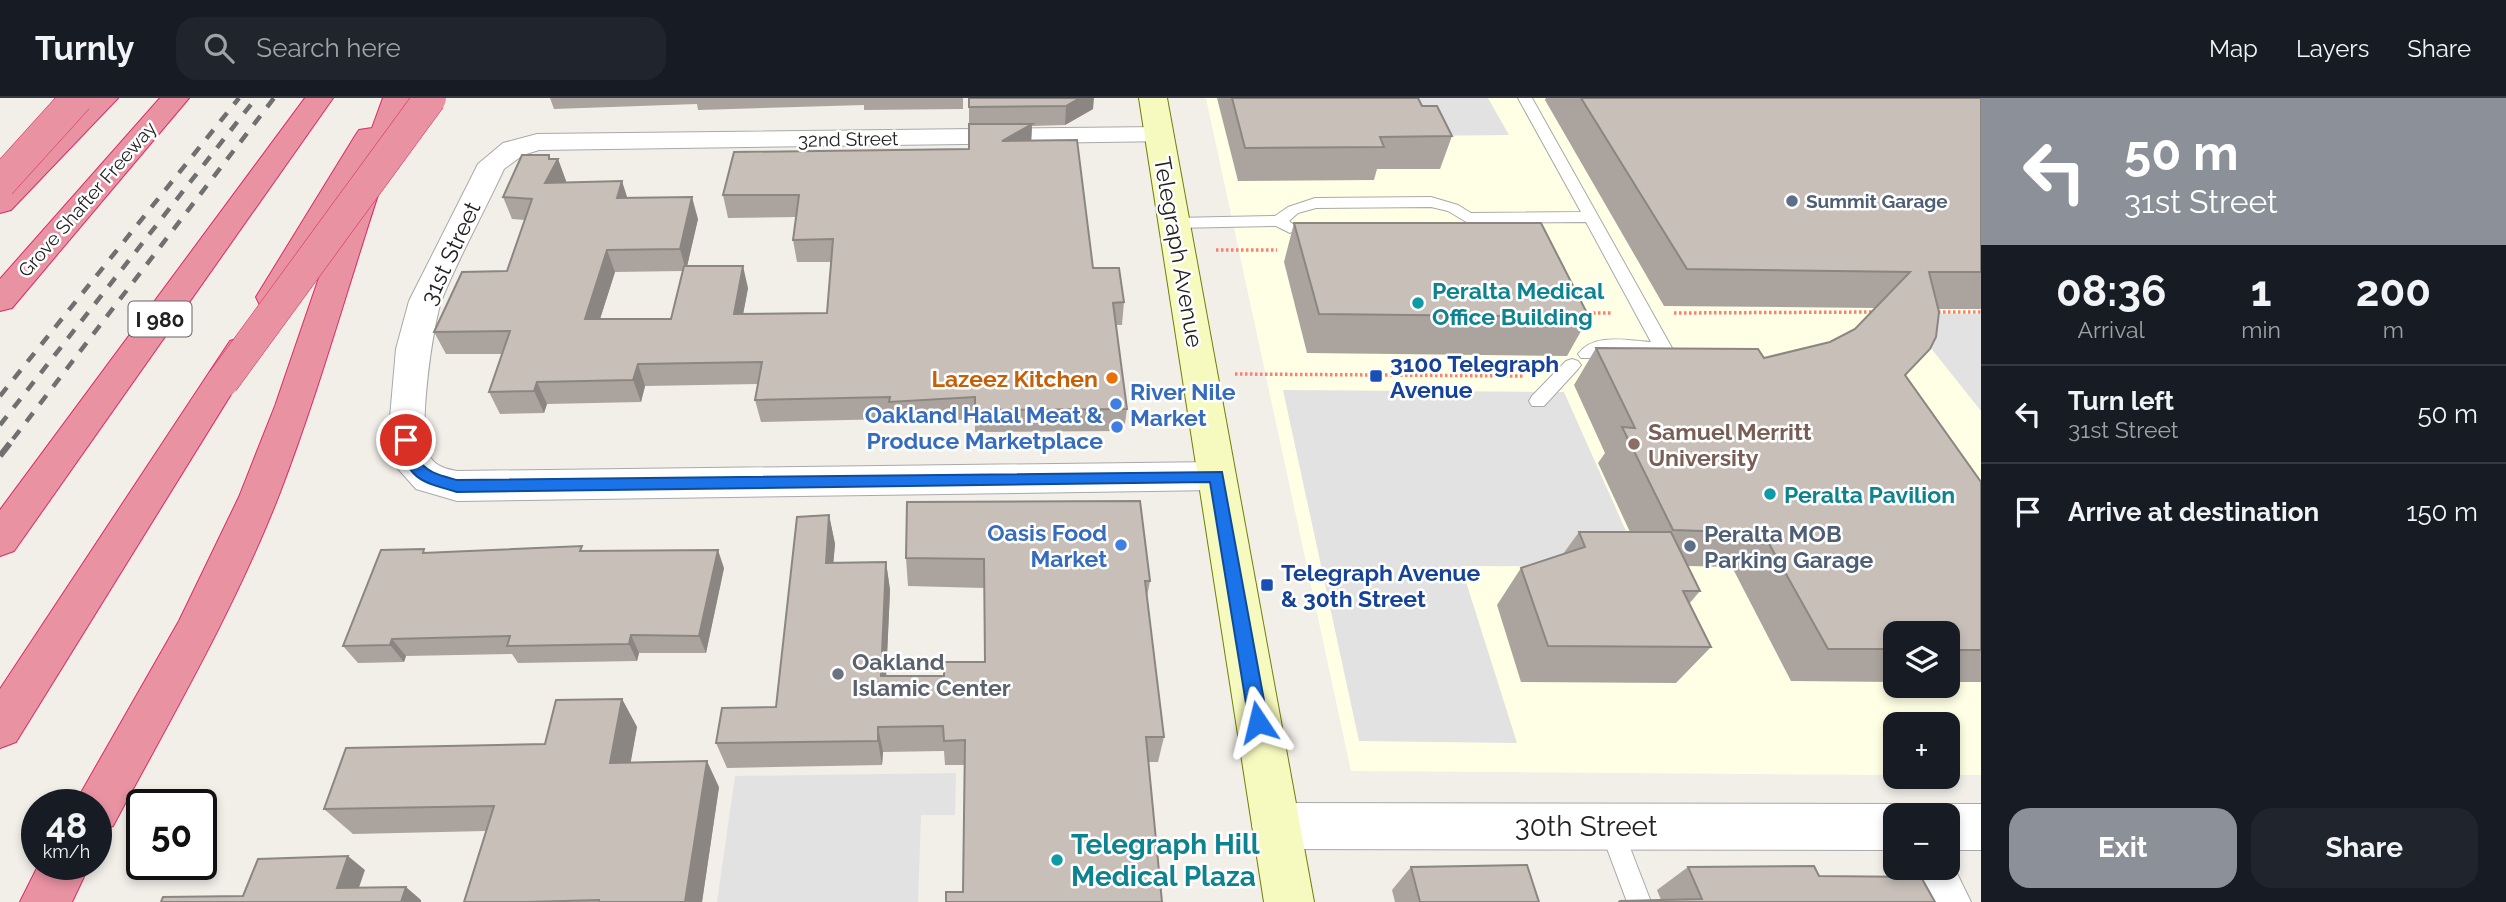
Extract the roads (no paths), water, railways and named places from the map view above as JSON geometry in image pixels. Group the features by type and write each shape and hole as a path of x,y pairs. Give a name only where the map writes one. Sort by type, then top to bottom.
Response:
{"highway":[{"path":"0,183 77,98"},
{"path":"0,171 102,98"},
{"path":"0,204 102,98"},
{"name":"Grove Shafter Freeway","path":"0,300 175,98"},
{"name":"I 980","path":"0,540 319,98"},
{"path":"0,728 223,381 337,184 395,98"},
{"path":"108,789 182,655 246,525 277,451 395,98"},
{"path":"223,381 430,98"},
{"path":"45,902 57,880"}],"main road":[{"name":"Telegraph Avenue","path":"1153,98 1289,902"}],"street":[{"name":"32nd Street","path":"537,142 1159,135"},
{"name":"31st Street","path":"537,142 513,149 492,164 425,301 413,349 406,440 411,462 429,479 457,486 1216,476"},
{"name":"30th Street","path":"1276,826 1883,827"},
{"path":"1960,827 1981,827"},
{"path":"1934,880 1946,902"}],"lane":[{"path":"1525,98 1663,348 1598,346 1587,354"},
{"path":"1177,236 1279,221 1293,210 1315,203 1432,202 1453,208 1464,224 1590,217"},
{"path":"1279,221 1304,233"},
{"path":"1538,401 1572,365"},
{"path":"1611,826 1639,902"}],"railway":[{"path":"0,396 239,98"},
{"path":"0,425 256,98"},
{"path":"13,439 274,98"},
{"path":"0,456 14,438"}],"place":[{"name":"Summit Garage","path":"1792,201"},
{"name":"Peralta Medical Office Building","path":"1418,303"},
{"name":"3100 Telegraph Avenue","path":"1376,376"},
{"name":"Lazeez Kitchen","path":"1112,378"},
{"name":"River Nile Market","path":"1116,404"},
{"name":"Oakland Halal Meat & Produce Marketplace","path":"1117,427"},
{"name":"Samuel Merritt University","path":"1634,444"},
{"name":"Peralta Pavilion","path":"1770,494"},
{"name":"Oasis Food Market","path":"1121,545"},
{"name":"Peralta MOB Parking Garage","path":"1690,546"},
{"name":"Telegraph Avenue & 30th Street","path":"1267,585"},
{"name":"Oakland Islamic Center","path":"838,674"},
{"name":"Telegraph Hill Medical Plaza","path":"1057,860"}]}
